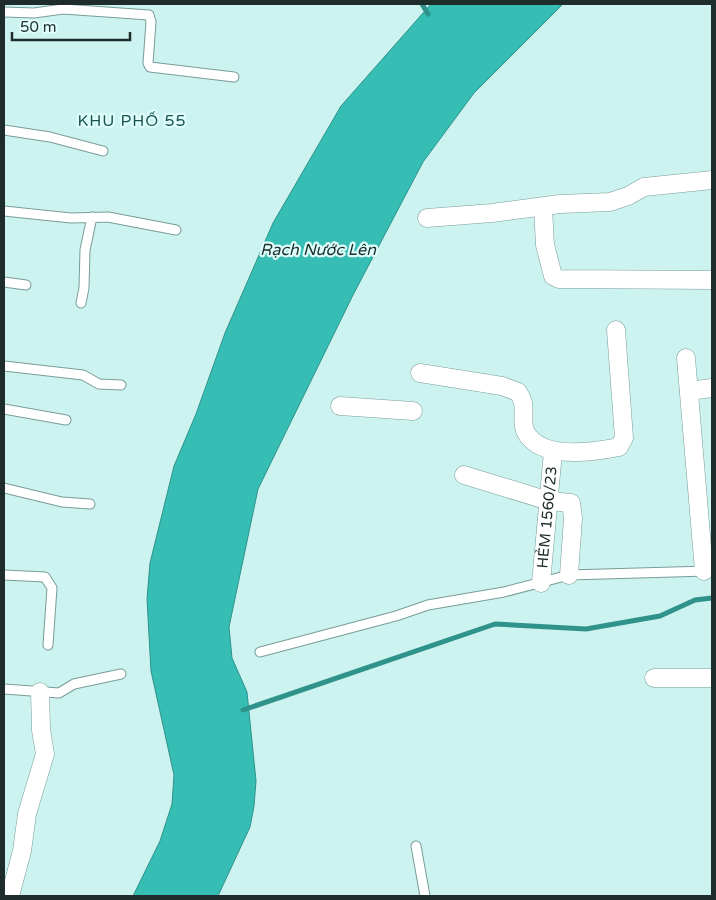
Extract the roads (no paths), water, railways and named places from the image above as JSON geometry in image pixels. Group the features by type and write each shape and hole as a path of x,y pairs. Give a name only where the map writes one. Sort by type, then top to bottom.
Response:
{"street":[{"path":"427,218 610,202 628,196 644,187 712,180"},
{"path":"543,207 545,245 553,276 559,278 712,280"},
{"path":"420,373 502,386 518,392 523,403 523,421 529,437 553,452 598,451 619,447 624,438 616,330"},
{"path":"686,358 690,391 704,464 708,572"},
{"path":"690,391 712,388"},
{"path":"340,406 413,411"},
{"name":"HẺM 1560/23","path":"541,582 553,452"},
{"path":"464,475 549,501 569,502 572,505 573,518 569,575"},
{"path":"654,678 712,678"},
{"path":"10,896 22,851 27,814 45,754 40,692"}],"lane":[{"path":"4,12 34,13 63,9 149,16 151,22 148,63 150,67 234,77"},
{"path":"4,130 50,137 103,151"},
{"path":"4,211 72,218 108,217 176,230"},
{"path":"81,303 84,288 86,250 92,217"},
{"path":"4,282 26,285"},
{"path":"4,366 83,375 99,384 121,385"},
{"path":"4,409 66,420"},
{"path":"4,488 62,502 90,504"},
{"path":"260,652 386,619 428,605 504,592 569,575 708,572"},
{"path":"4,575 45,577 52,588 48,645"},
{"path":"4,689 59,693 74,684 121,674"},
{"path":"416,846 425,896"}],"water":[{"name":"Rạch Nước Lên","path":"431,4 563,4 474,93 423,162 353,295 258,489 229,627 232,658 247,692 256,781 254,806 250,827 218,896 133,896 160,841 172,804 174,775 151,671 147,599 150,563 174,466 196,414 225,333 273,223 341,106"}],"waterway":[{"path":"422,4 428,14"},
{"path":"243,710 495,624 586,629 660,616 695,600 712,598"}],"district":[{"name":"KHU PHỐ 55","path":"132,121"}]}
